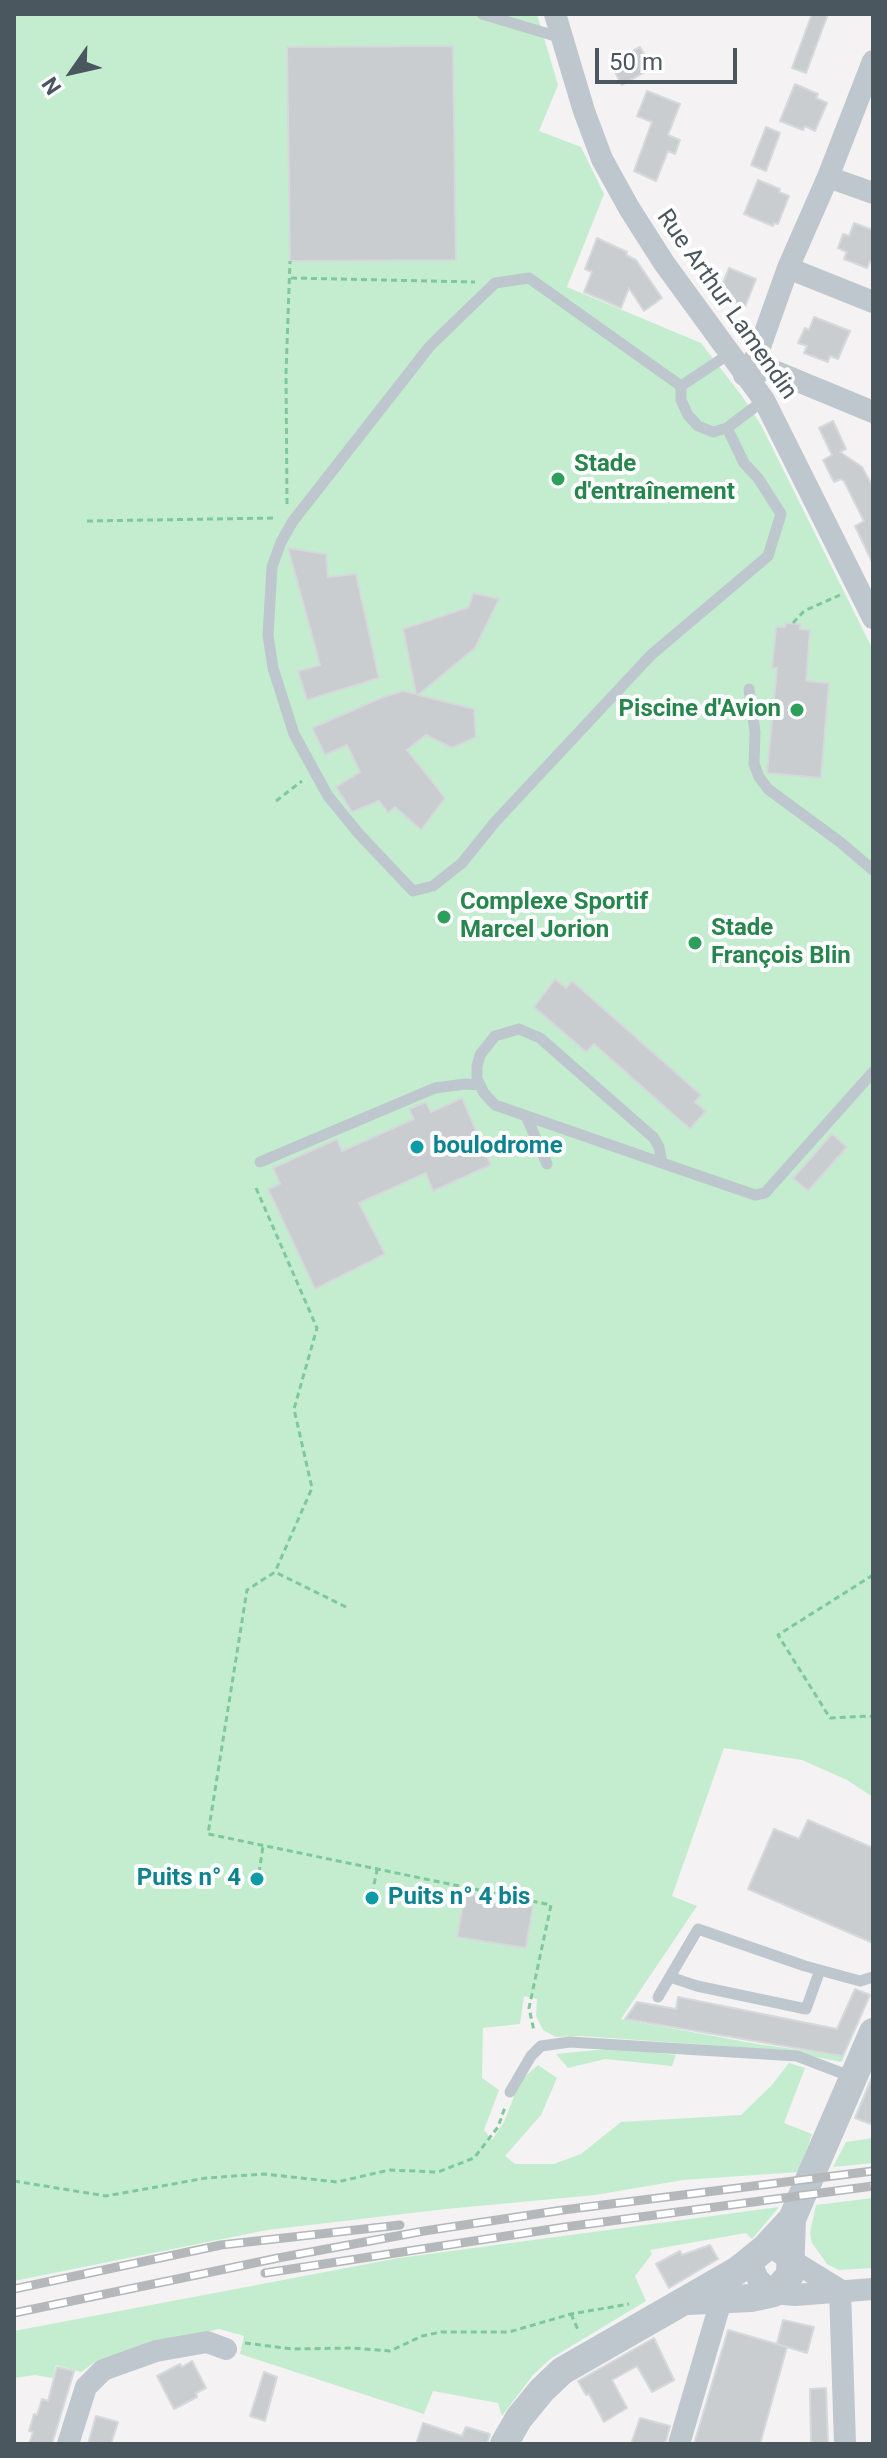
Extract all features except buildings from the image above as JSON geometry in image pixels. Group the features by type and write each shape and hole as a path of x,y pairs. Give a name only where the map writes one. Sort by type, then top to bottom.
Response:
{"street":[{"name":"Rue Arthur Lamendin","path":"555,14 602,159 664,263 764,400 873,618"},
{"path":"744,375 757,355 788,268 871,71"},
{"path":"828,177 873,193"},
{"path":"788,268 873,302"},
{"path":"744,375 769,369 873,412"},
{"path":"679,2444 720,2291 792,2219 873,2032"},
{"path":"774,2293 790,2275 792,2219"},
{"path":"757,2255 792,2258 840,2290"},
{"path":"757,2255 758,2279 774,2293"},
{"path":"504,2444 519,2418 562,2371 684,2301 720,2291 805,2295 873,2289"},
{"path":"840,2290 845,2444"},
{"path":"68,2444 86,2387 103,2370 156,2351 207,2342 226,2349"}],"lane":[{"path":"482,14 562,38"},
{"path":"681,386 529,278 495,283 430,346 290,519 272,567 268,635 282,702 294,734 328,796 413,891 433,886 462,863 495,822 651,655 768,556 781,514 758,478 744,463 727,428"},
{"path":"681,386 729,354"},
{"path":"681,386 681,400 688,415 698,426 713,432 727,428 764,400"},
{"path":"749,689 755,732 754,764 759,777 768,789 873,870"},
{"path":"662,1163 654,1138 540,1038 519,1029 495,1036 486,1044 477,1066 480,1085 495,1105 527,1118 755,1195 765,1193 873,1072"},
{"path":"260,1162 435,1088 480,1085"},
{"path":"527,1118 547,1164"},
{"path":"658,1997 698,1929 860,1981 873,1977"},
{"path":"670,1977 697,1986 806,2009 820,1970"},
{"path":"510,2092 531,2056 541,2046 570,2042 797,2056 853,2077"}],"path":[{"path":"87,521 290,519 286,373 290,261"},
{"path":"290,278 495,283"},
{"path":"793,623 804,611 858,587"},
{"path":"276,801 313,772"},
{"path":"256,1188 317,1328 294,1409 312,1488 275,1572 247,1590 208,1834 551,1905 529,2008 541,2046"},
{"path":"275,1572 346,1607"},
{"path":"873,1575 778,1635 830,1718 873,1716"},
{"path":"259,1873 263,1846"},
{"path":"372,1894 377,1869"},
{"path":"14,2181 106,2196 206,2178 264,2174 337,2182 389,2170 438,2172 474,2158 498,2127 510,2092"},
{"path":"226,2349 249,2342 292,2349 390,2351 432,2334 509,2332 596,2308 635,2303"}],"green space":[{"name":"Complexe Sportif Marcel Jorion","path":"14,14 537,14 558,85 539,131 581,147 604,194 567,287 701,343 761,425 873,650 873,1797 847,1780 802,1760 724,1748 672,1896 697,1906 621,2019 757,2044 844,2056 842,2062 779,2050 581,2036 556,2037 543,2030 536,2016 537,1999 524,1996 520,2024 483,2028 482,2078 499,2090 484,2130 492,2140 504,2122 520,2081 538,2065 557,2078 541,2115 505,2156 515,2164 554,2164 581,2154 621,2122 741,2115 789,2063 805,2068 784,2123 812,2134 799,2172 683,2180 595,2195 267,2230 14,2281"},
{"path":"617,2048 676,2055 672,2066 605,2059 568,2068 556,2054"},
{"path":"873,2138 873,2163 833,2167 846,2142"},
{"path":"873,2198 873,2268 839,2270 827,2264 812,2243 810,2233 816,2205"},
{"path":"779,2207 752,2239 746,2233 650,2250 652,2254 635,2276 646,2301 550,2359 533,2375 502,2416 498,2403 433,2391 424,2414 240,2354 244,2336 219,2329 151,2343 98,2360 81,2372 56,2365 53,2378 35,2375 14,2378 14,2331 399,2258"}],"railway":[{"path":"14,2313 424,2231 563,2210 873,2171"},
{"path":"265,2273 565,2227 873,2186"},
{"path":"14,2289 221,2245 400,2225"}],"place":[{"name":"Stade d'entraînement","path":"558,479"},
{"name":"Piscine d'Avion","path":"797,710"},
{"name":"Complexe Sportif Marcel Jorion","path":"444,917"},
{"name":"Stade François Blin","path":"695,943"},
{"name":"boulodrome","path":"417,1147"},
{"name":"Puits n° 4","path":"257,1879"},
{"name":"Puits n° 4 bis","path":"372,1898"}]}
